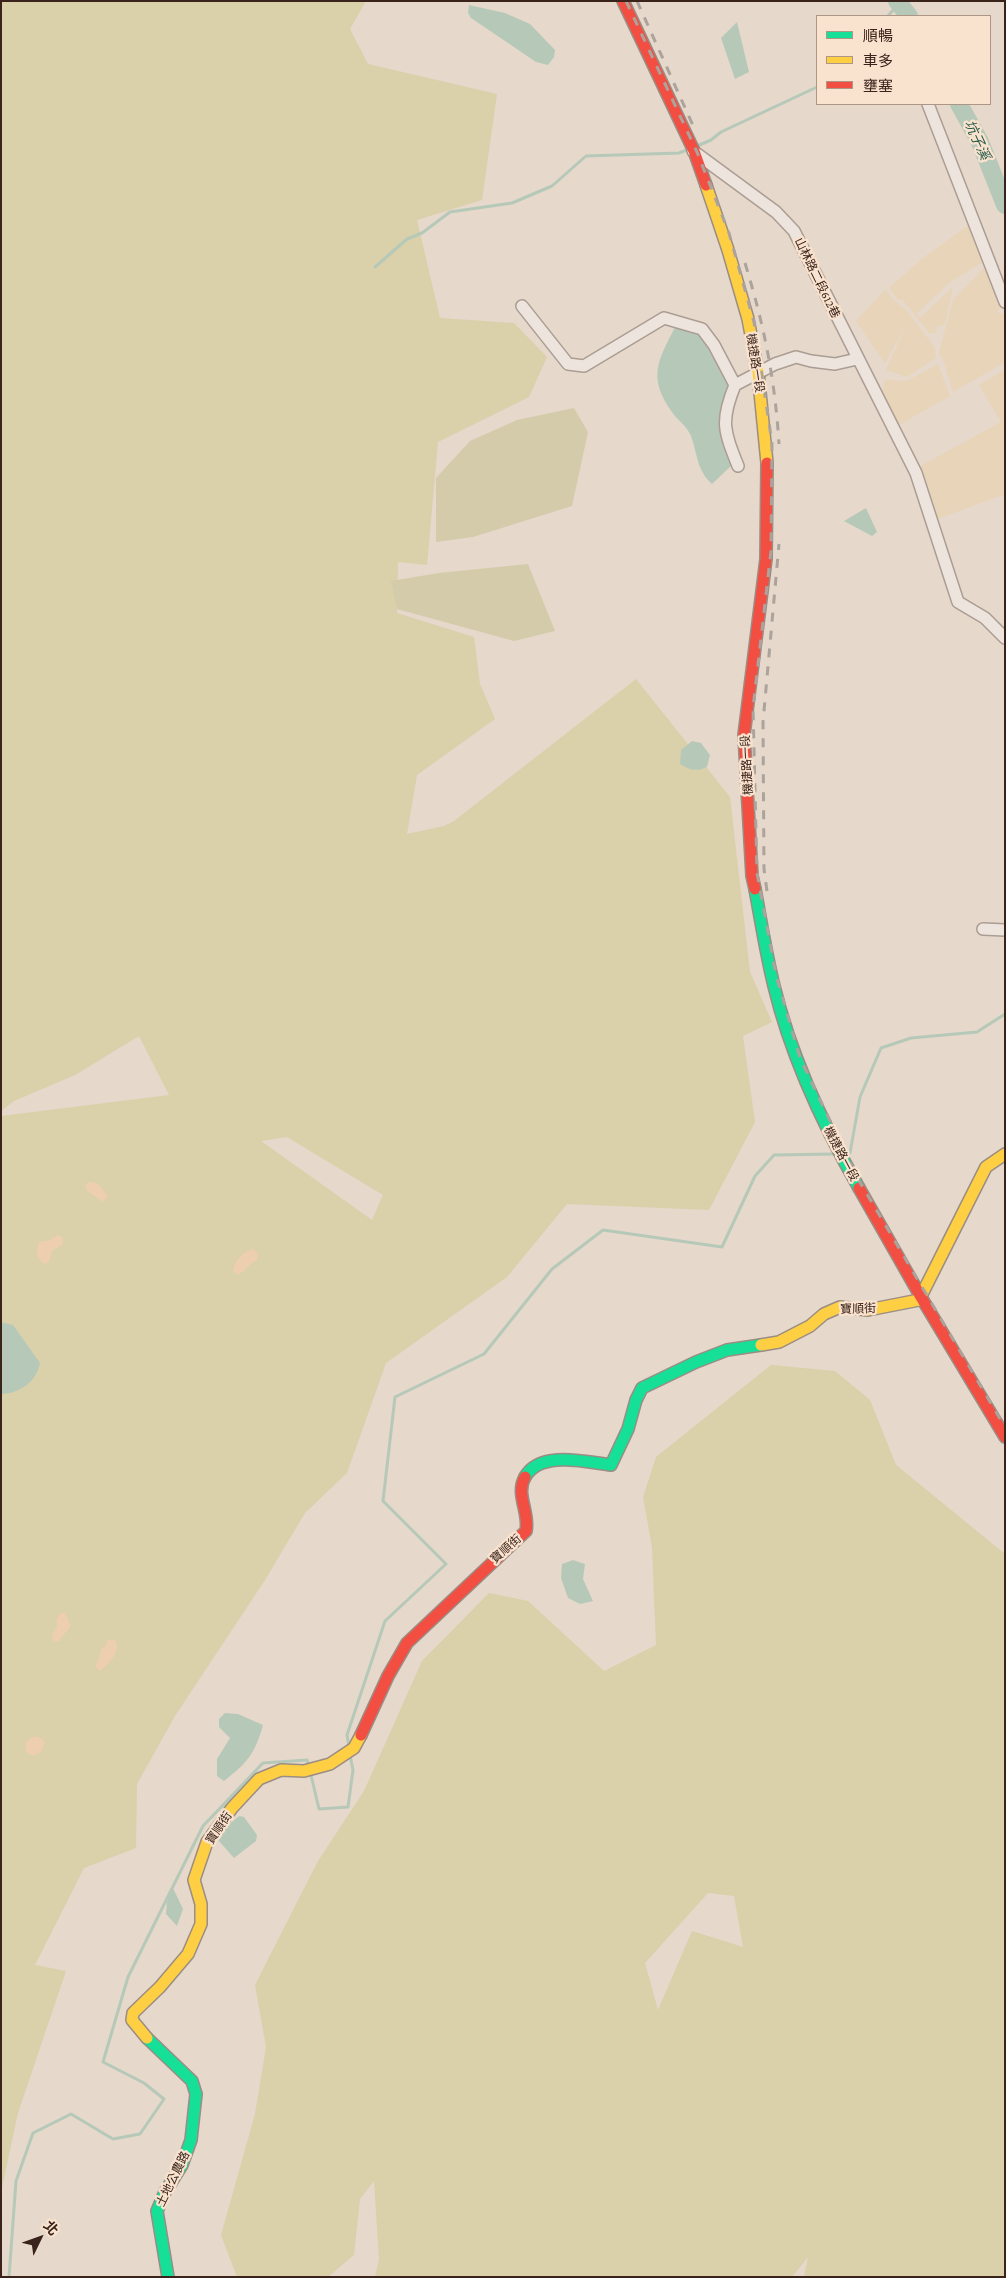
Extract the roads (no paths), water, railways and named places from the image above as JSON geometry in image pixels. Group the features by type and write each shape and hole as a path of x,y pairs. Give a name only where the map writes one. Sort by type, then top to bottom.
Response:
{"street":[{"name":"機捷路一段","path":"623,1 691,148 730,258 748,318 758,372 767,456 766,559 744,735 752,876 774,987 802,1072 836,1147 921,1297 1005,1437"},
{"path":"928,105 1005,302"},
{"name":"山林路二段612巷","path":"691,148 776,212 794,231 916,474 958,602 985,618 1005,638"},
{"path":"522,306 568,364 584,366 664,318 702,329 714,345 735,385"},
{"path":"738,466 726,436 726,408 735,385 758,372 796,357 835,364 857,359"},
{"path":"983,928 1005,930"},
{"path":"921,1297 948,1239 986,1168 1005,1154"},
{"name":"寶順街","path":"192,2081 151,2044 132,2020 133,2013 160,1987 188,1954 201,1924 201,1904 194,1880 208,1842 232,1808 259,1779 281,1770 304,1771 330,1764 354,1748 370,1718 388,1676 407,1643 526,1531 529,1522 522,1497 523,1475 532,1465 550,1460 610,1465 628,1429 636,1400 642,1388 696,1362 727,1350 779,1342 810,1326 824,1314 840,1307 868,1310 899,1305 919,1300 921,1297"},
{"name":"土地公農路","path":"168,2277 156,2211 165,2192 182,2165 191,2140 191,2125 196,2094 192,2081"}],"waterway":[{"name":"坑子溪","path":"897,1 908,15"},
{"path":"889,15 899,3"},
{"path":"697,146 711,140 721,132 816,87"},
{"name":"坑子溪","path":"960,105 980,142 1005,205"},
{"path":"375,267 407,239 422,233 450,212 512,203 552,186 586,156 679,153 689,149"},
{"path":"844,1154 850,1153 860,1097 881,1048 911,1038 977,1032 1005,1014"},
{"path":"349,1746 347,1735 385,1621 446,1564 383,1501 395,1397 484,1354 552,1269 603,1230 722,1247 755,1176 774,1155 835,1154"},
{"path":"311,1775 319,1809 348,1807 353,1770 350,1755"},
{"path":"9,2277 16,2181 33,2133 71,2114 113,2139 140,2134 164,2099 144,2083 103,2062 128,1977 203,1826 263,1763 307,1760 309,1766"}],"railway":[{"path":"626,1 697,152 729,233 754,322 772,443 771,551 753,708 757,873 776,975 800,1058 858,1179 1005,1427"},
{"path":"637,1 695,130"},
{"path":"745,263 768,352 775,397 779,444"},
{"path":"767,891 764,869 763,722 779,544"}]}
